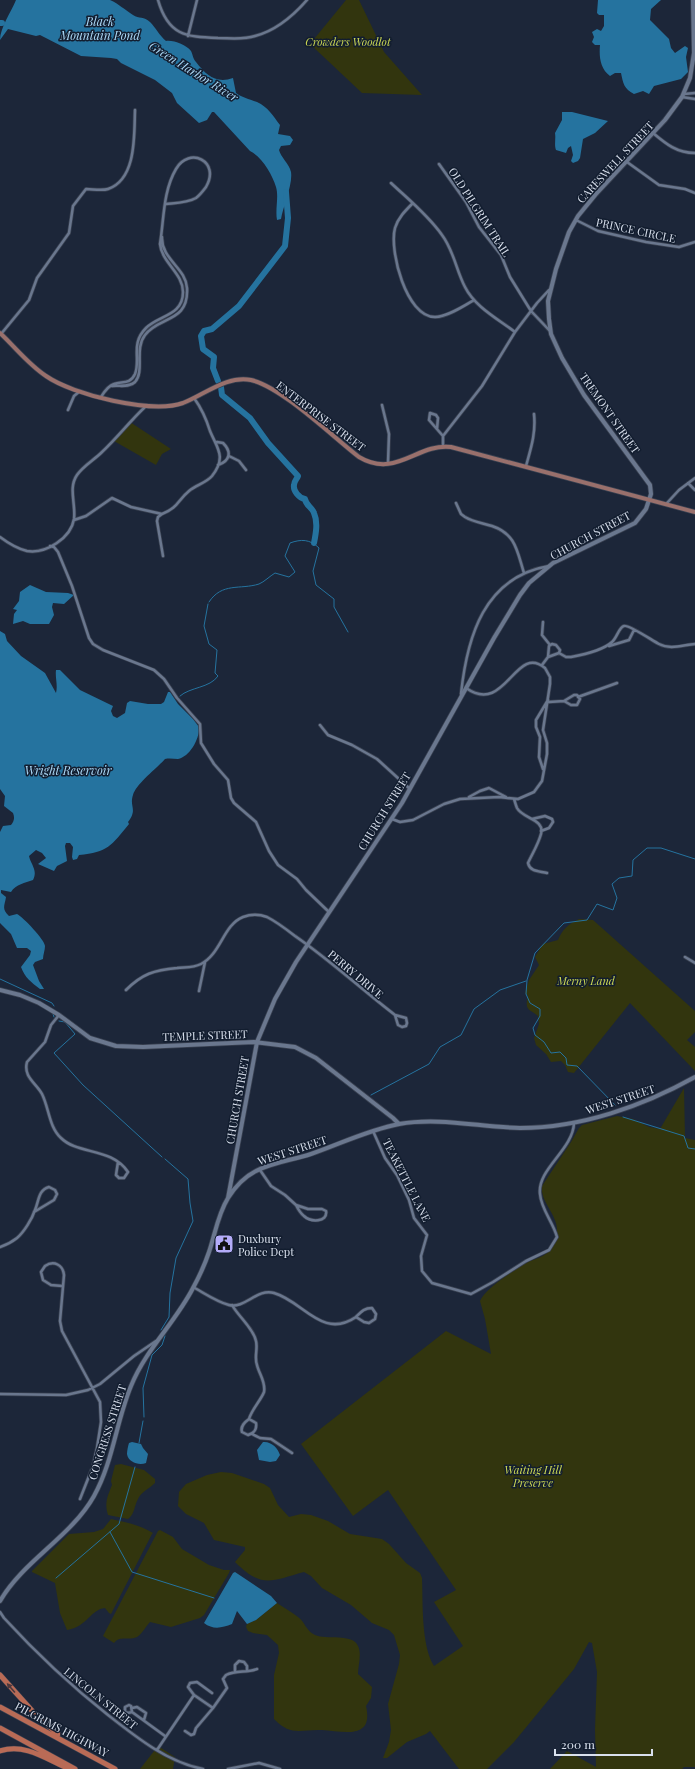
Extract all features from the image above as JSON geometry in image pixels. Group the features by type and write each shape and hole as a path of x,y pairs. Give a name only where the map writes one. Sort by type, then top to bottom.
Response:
{"highway":[{"path":"0,1675 39,1718 70,1743"},
{"name":"PILGRIMS HIGHWAY","path":"0,1707 70,1743 115,1769"},
{"path":"0,1728 75,1769"},
{"path":"0,1751 11,1748 20,1748 70,1769"}],"main road":[{"name":"CARESWELL STREET","path":"550,290 566,239 588,202 654,133 671,113 682,96 691,72 694,53 693,0"},
{"name":"TREMONT STREET","path":"550,290 548,309 551,332 557,348 584,395 649,484 651,492 650,499"},
{"name":"ENTERPRISE STREET","path":"1,333 46,377 58,383 101,397 146,406 177,405 232,382 246,380 258,382 295,406 359,457 372,463 388,464 400,462 428,450 443,446 526,466 650,499"},
{"path":"650,499 695,512"},
{"name":"CHURCH STREET","path":"228,1198 257,1042 275,999 307,944 330,913 410,789 466,688 520,595 529,583 550,566 569,554 635,523 644,512 650,499"},
{"name":"TEMPLE STREET","path":"0,990 32,999 59,1015 90,1038 116,1046 138,1047 257,1042 292,1046 308,1053 341,1076 399,1124"},
{"name":"WEST STREET","path":"157,1340 171,1323 193,1287 206,1258 220,1214 228,1198 245,1178 260,1170 313,1153 373,1131 399,1124 451,1121 526,1128 574,1122 611,1113 642,1103 695,1077"},
{"path":"232,1179 245,1178"},
{"name":"CONGRESS STREET","path":"1,1598 74,1522 93,1498 107,1467 130,1387 139,1368 157,1340"}],"street":[{"path":"158,0 163,15 176,31 188,36 242,38 254,37 267,32 288,18 307,0"},
{"path":"188,36 197,0"},
{"path":"682,96 695,94"},
{"path":"682,96 695,99"},
{"path":"1,333 29,300 37,278 70,233 73,206 86,189 108,189 119,182 126,172 133,157 135,110"},
{"path":"654,133 672,148 684,153 695,153"},
{"path":"101,397 109,387 116,383 130,381 138,369 138,342 144,330 148,326 166,317 177,308 182,300 183,292 180,279 166,260 161,251 160,244 169,183 180,164 197,157 205,161 210,168 210,173 208,183 202,192 191,200 166,204"},
{"path":"626,161 662,187 685,189 695,194"},
{"name":"OLD PILGRIM TRAIL","path":"439,164 466,202 480,227 501,255 510,277 531,311 551,332"},
{"path":"391,183 432,223 448,243 462,280 474,300 515,332"},
{"path":"412,204 399,219 394,234 394,247 398,272 407,295 419,309 428,316 435,317 444,315 474,300"},
{"name":"PRINCE CIRCLE","path":"576,220 598,231 651,243 679,247 695,242"},
{"path":"137,360 141,343 146,333 176,316 183,307 187,292 185,279 164,249 162,241 163,225"},
{"path":"166,260 170,258"},
{"name":"CARESWELL STREET","path":"443,436 488,377 515,332 550,290"},
{"path":"166,317 168,321"},
{"path":"68,410 74,396 80,391"},
{"path":"162,556 157,521 158,517 176,507 188,492 211,477 218,465 220,456 217,442 211,433 205,415 194,398"},
{"path":"382,404 389,434 388,464"},
{"path":"0,537 14,546 28,551 40,550 50,546 58,542 67,534 74,520 73,487 78,474 103,451 146,406"},
{"path":"437,430 438,418 433,413 430,413 429,420 437,430 443,436 443,446"},
{"path":"526,466 534,440 536,426 534,414"},
{"path":"217,442 225,445 228,449 229,456 226,462 218,465"},
{"path":"229,456 239,461 246,470"},
{"path":"667,503 695,478"},
{"path":"688,483 695,490"},
{"path":"74,520 86,516 112,498 131,507 162,514"},
{"path":"456,503 461,514 465,517 503,530 509,535 515,546 524,573"},
{"path":"50,546 54,547 58,552 72,586 89,638 93,644 103,650 149,666 164,678 177,698 200,724 200,741 204,749 228,780 231,798 234,803 256,822 274,860 294,876 330,913"},
{"path":"461,699 465,665 475,628 485,611 508,582 524,573 550,566"},
{"path":"543,622 542,635 550,644 558,646 560,650 559,653"},
{"path":"606,646 616,639 622,626 628,625 657,643 668,647 695,644"},
{"path":"542,665 548,657 559,653 566,657 571,657 606,646 626,642 632,637 634,630"},
{"path":"548,657 548,649 550,644"},
{"path":"391,819 400,822 408,822 454,800 469,798 524,798 534,792 542,781 547,751 543,730 549,702 550,677 546,668 542,665 529,664 521,667 502,686 489,695 474,693 466,688"},
{"path":"549,702 564,701 574,695 578,697 617,683"},
{"path":"564,701 575,706 579,703 578,697"},
{"path":"543,771 539,757 540,736 536,727 536,720 549,698"},
{"path":"320,725 328,735 352,745 377,759 410,789"},
{"path":"469,798 480,791 489,788 506,798"},
{"path":"514,799 517,808 539,824 541,831 528,863 532,870 547,873"},
{"path":"532,819 545,816 552,819 553,822 549,828 541,831"},
{"name":"PERRY DRIVE","path":"205,962 216,950 234,923 242,917 251,915 266,917 307,944 395,1015 406,1018 406,1026 402,1027 398,1025 395,1015"},
{"path":"686,957 695,963"},
{"path":"126,990 136,980 147,973 192,967 205,962"},
{"path":"199,991 205,962"},
{"path":"59,1015 51,1025 45,1042 27,1062 28,1075 41,1093 54,1127 61,1138 75,1145 108,1156 118,1162 128,1172 124,1178 119,1178 116,1175 118,1162"},
{"name":"TEAKETTLE LANE","path":"373,1131 385,1158 397,1174 409,1200 414,1218 427,1236 421,1256 422,1271 432,1283 467,1293 475,1293 526,1261 546,1253 552,1247 557,1237 541,1200 540,1187 544,1176 570,1139 574,1130 574,1122"},
{"path":"260,1170 271,1186 285,1195 296,1205 303,1216 309,1219 320,1220 326,1215 326,1211 322,1208 308,1209 296,1205"},
{"path":"0,1247 16,1239 34,1212 42,1190 49,1187 54,1189 57,1194 54,1200 34,1212"},
{"path":"62,1286 51,1285 43,1280 41,1272 45,1266 53,1263 61,1266 64,1275 60,1321 62,1331 100,1402 100,1432 94,1463 80,1499"},
{"path":"193,1287 228,1305 240,1304 259,1294 269,1292 282,1296 315,1318 327,1324 341,1323 356,1317 360,1312 367,1308 372,1308 376,1314 374,1319 369,1323 356,1317"},
{"path":"232,1305 238,1316 255,1336 257,1342 256,1365 264,1384 264,1391 249,1419 244,1423 241,1429 248,1435 252,1434 260,1438 270,1439 292,1453"},
{"name":"WEST STREET","path":"0,1394 66,1395 92,1388 100,1384 134,1356 157,1340"},
{"path":"249,1419 256,1425 252,1434"},
{"name":"LINCOLN STREET","path":"0,1612 4,1618 69,1684 120,1724 157,1750 175,1760 203,1769"},
{"path":"0,1617 4,1618"},
{"path":"235,1672 235,1665 239,1660 244,1662 247,1666 247,1671"},
{"path":"185,1731 191,1735 194,1734 196,1728 227,1688 224,1679 226,1675 235,1672 257,1669"},
{"path":"212,1693 197,1682 190,1683 188,1687 194,1695 212,1708"},
{"path":"157,1750 194,1695"},
{"path":"144,1720 146,1713 138,1707 132,1710 144,1720 165,1736"},
{"path":"228,1769 259,1763 280,1769"}],"green space":[{"name":"Crowders Woodlot","path":"346,0 359,0 384,52 422,95 362,93 310,44"},
{"path":"130,422 171,449 162,454 156,465 114,441"},
{"name":"Merny Land","path":"579,919 593,920 695,1011 695,1032 687,1040 695,1047 695,1071 630,1003 574,1073 568,1072 565,1065 561,1061 551,1062 546,1054 536,1045 534,1038 539,1024 538,1016 528,1009 528,996 525,993 529,980 539,965 535,957 543,944 558,940 561,933 566,928"},
{"name":"Waiting Hill Preserve","path":"684,1088 685,1138 695,1140 695,1767 684,1767 682,1769 550,1769 567,1751 596,1767 595,1730 597,1672 592,1643 589,1642 574,1669 514,1742 487,1769 459,1769 430,1731 407,1742 387,1758 383,1758 389,1742 391,1730 388,1704 400,1655 394,1635 389,1630 372,1623 351,1605 322,1588 311,1576 304,1572 275,1580 267,1580 260,1579 244,1571 235,1562 245,1550 245,1547 214,1540 204,1523 186,1514 178,1506 179,1492 186,1484 207,1475 221,1472 232,1473 264,1484 270,1488 278,1505 289,1517 301,1514 311,1515 328,1521 350,1534 382,1539 389,1544 406,1563 420,1573 422,1578 425,1636 430,1657 434,1666 463,1646 434,1602 456,1590 388,1490 353,1516 301,1444 446,1331 491,1354 485,1319 480,1301 488,1290 495,1284 524,1264 545,1254 552,1246 557,1234 557,1225 544,1198 542,1186 579,1128 582,1125 617,1116 633,1119 649,1127 660,1129"},
{"path":"121,1464 144,1470 155,1479 155,1483 139,1497 133,1512 128,1519 108,1515 106,1507 112,1485 111,1481 115,1465"},
{"path":"111,1519 138,1526 153,1533 111,1614 105,1608 100,1609 84,1622 67,1630 60,1613 55,1583 32,1571 69,1534 94,1532 103,1529"},
{"path":"160,1530 173,1537 182,1549 209,1565 224,1570 230,1570 229,1573 204,1615 200,1618 171,1627 150,1622 137,1637 119,1639 114,1643 103,1636 158,1531"},
{"path":"277,1603 298,1617 315,1635 345,1638 355,1642 358,1646 360,1656 358,1674 372,1687 371,1698 366,1706 367,1717 365,1725 361,1729 354,1732 322,1730 296,1731 280,1725 274,1719 274,1675 279,1653 278,1645 267,1635 253,1633 248,1631 246,1627 247,1624 256,1620"},
{"path":"158,1746 175,1757 173,1769 140,1769"}],"water":[{"name":"Black Mountain Pond","path":"16,0 110,0 135,16 148,20 166,41 176,42 189,49 195,61 212,77 221,80 233,78 236,93 264,106 280,125 278,134 290,136 293,140 290,145 281,146 279,150 291,172 289,189 281,219 277,220 277,191 266,166 259,157 250,151 214,112 212,112 207,120 199,123 177,103 172,93 155,80 121,63 117,59 81,56 40,35 36,36 8,29 0,40 0,35 4,25"},
{"path":"598,0 661,0 651,9 650,20 669,39 671,48 675,53 685,46 688,48 686,57 688,72 681,79 654,86 649,94 643,91 634,94 628,90 624,85 621,73 615,73 610,76 602,66 600,45 595,45 592,42 594,37 592,32 597,29 601,31 604,26 604,15 599,15 597,13"},
{"path":"562,112 572,112 608,121 595,133 583,139 580,158 578,161 573,163 571,161 573,155 571,146 568,148 566,153 556,150 555,148 555,133 562,120"},
{"path":"30,585 46,592 68,593 74,595 64,604 53,603 52,607 54,615 49,624 30,624 23,621 13,624 14,614 17,610 13,609 19,601 20,592"},
{"name":"Wright Reservoir","path":"0,631 5,634 7,641 21,656 45,673 56,693 56,670 60,670 80,690 113,706 111,711 113,716 117,718 125,713 127,703 130,701 148,704 161,704 164,702 168,692 170,692 178,704 199,727 196,741 186,755 178,759 165,759 138,786 132,799 133,811 128,822 129,824 113,843 103,850 79,855 77,859 73,860 73,847 70,843 66,843 67,861 57,866 54,871 38,864 46,858 42,853 36,850 29,856 35,873 33,880 18,885 11,892 1,890 1,893 6,897 4,907 7,914 9,916 17,914 24,919 44,943 45,948 43,959 35,962 33,965 39,981 44,989 40,989 31,982 24,974 21,967 30,955 31,951 27,948 17,948 11,934 0,923 0,832 3,826 11,825 14,818 13,813 4,806 5,796 0,789"},
{"path":"132,1442 141,1444 148,1454 146,1463 137,1464 129,1459 127,1450 129,1443"},
{"path":"263,1442 271,1444 278,1450 280,1455 276,1461 270,1462 259,1460 257,1450"},
{"path":"235,1572 271,1596 277,1603 256,1620 247,1624 237,1611 232,1624 218,1628 211,1627 204,1623"}],"waterway":[{"name":"Green Harbor River","path":"218,381 213,368 214,357 203,349 201,336 204,331 212,329 239,306 285,246 288,218 286,192"},
{"name":"Green Harbor River","path":"221,387 222,395 250,418 268,443 298,476 294,484 294,490 299,496 305,499 313,511 316,520 314,543"},
{"path":"209,602 214,596 226,589 259,584 275,573 289,577 295,572 285,556 290,543 309,541 319,548 313,571 316,585 334,599 334,607 348,632"},
{"path":"180,696 210,683 218,676 215,673 217,650 209,644 204,626 208,604"},
{"path":"615,1105 577,1066 567,1065 566,1058 560,1052 551,1053 544,1042 535,1035 533,1028 540,1016 540,1009 530,1003 526,994 527,980 535,953 564,923 587,920 597,904 613,910 617,898 612,884 619,878 632,876 633,860 647,848 661,848 695,859"},
{"path":"0,979 52,1003 54,1006"},
{"path":"371,1095 429,1064 440,1047 461,1035 474,1009 500,990 526,981"},
{"path":"59,1021 65,1022 75,1034 54,1053 83,1085 162,1157"},
{"path":"623,1117 684,1136 688,1148 695,1149"},
{"path":"161,1330 169,1317 170,1293 176,1258 193,1221 188,1179 165,1159"},
{"path":"144,1417 143,1388 152,1355 162,1345 165,1336"},
{"path":"139,1443 143,1421"},
{"path":"56,1578 119,1524 135,1467"},
{"path":"110,1532 132,1572 214,1598"}],"place":[{"name":"Duxbury Police Dept","path":"224,1244"}]}
